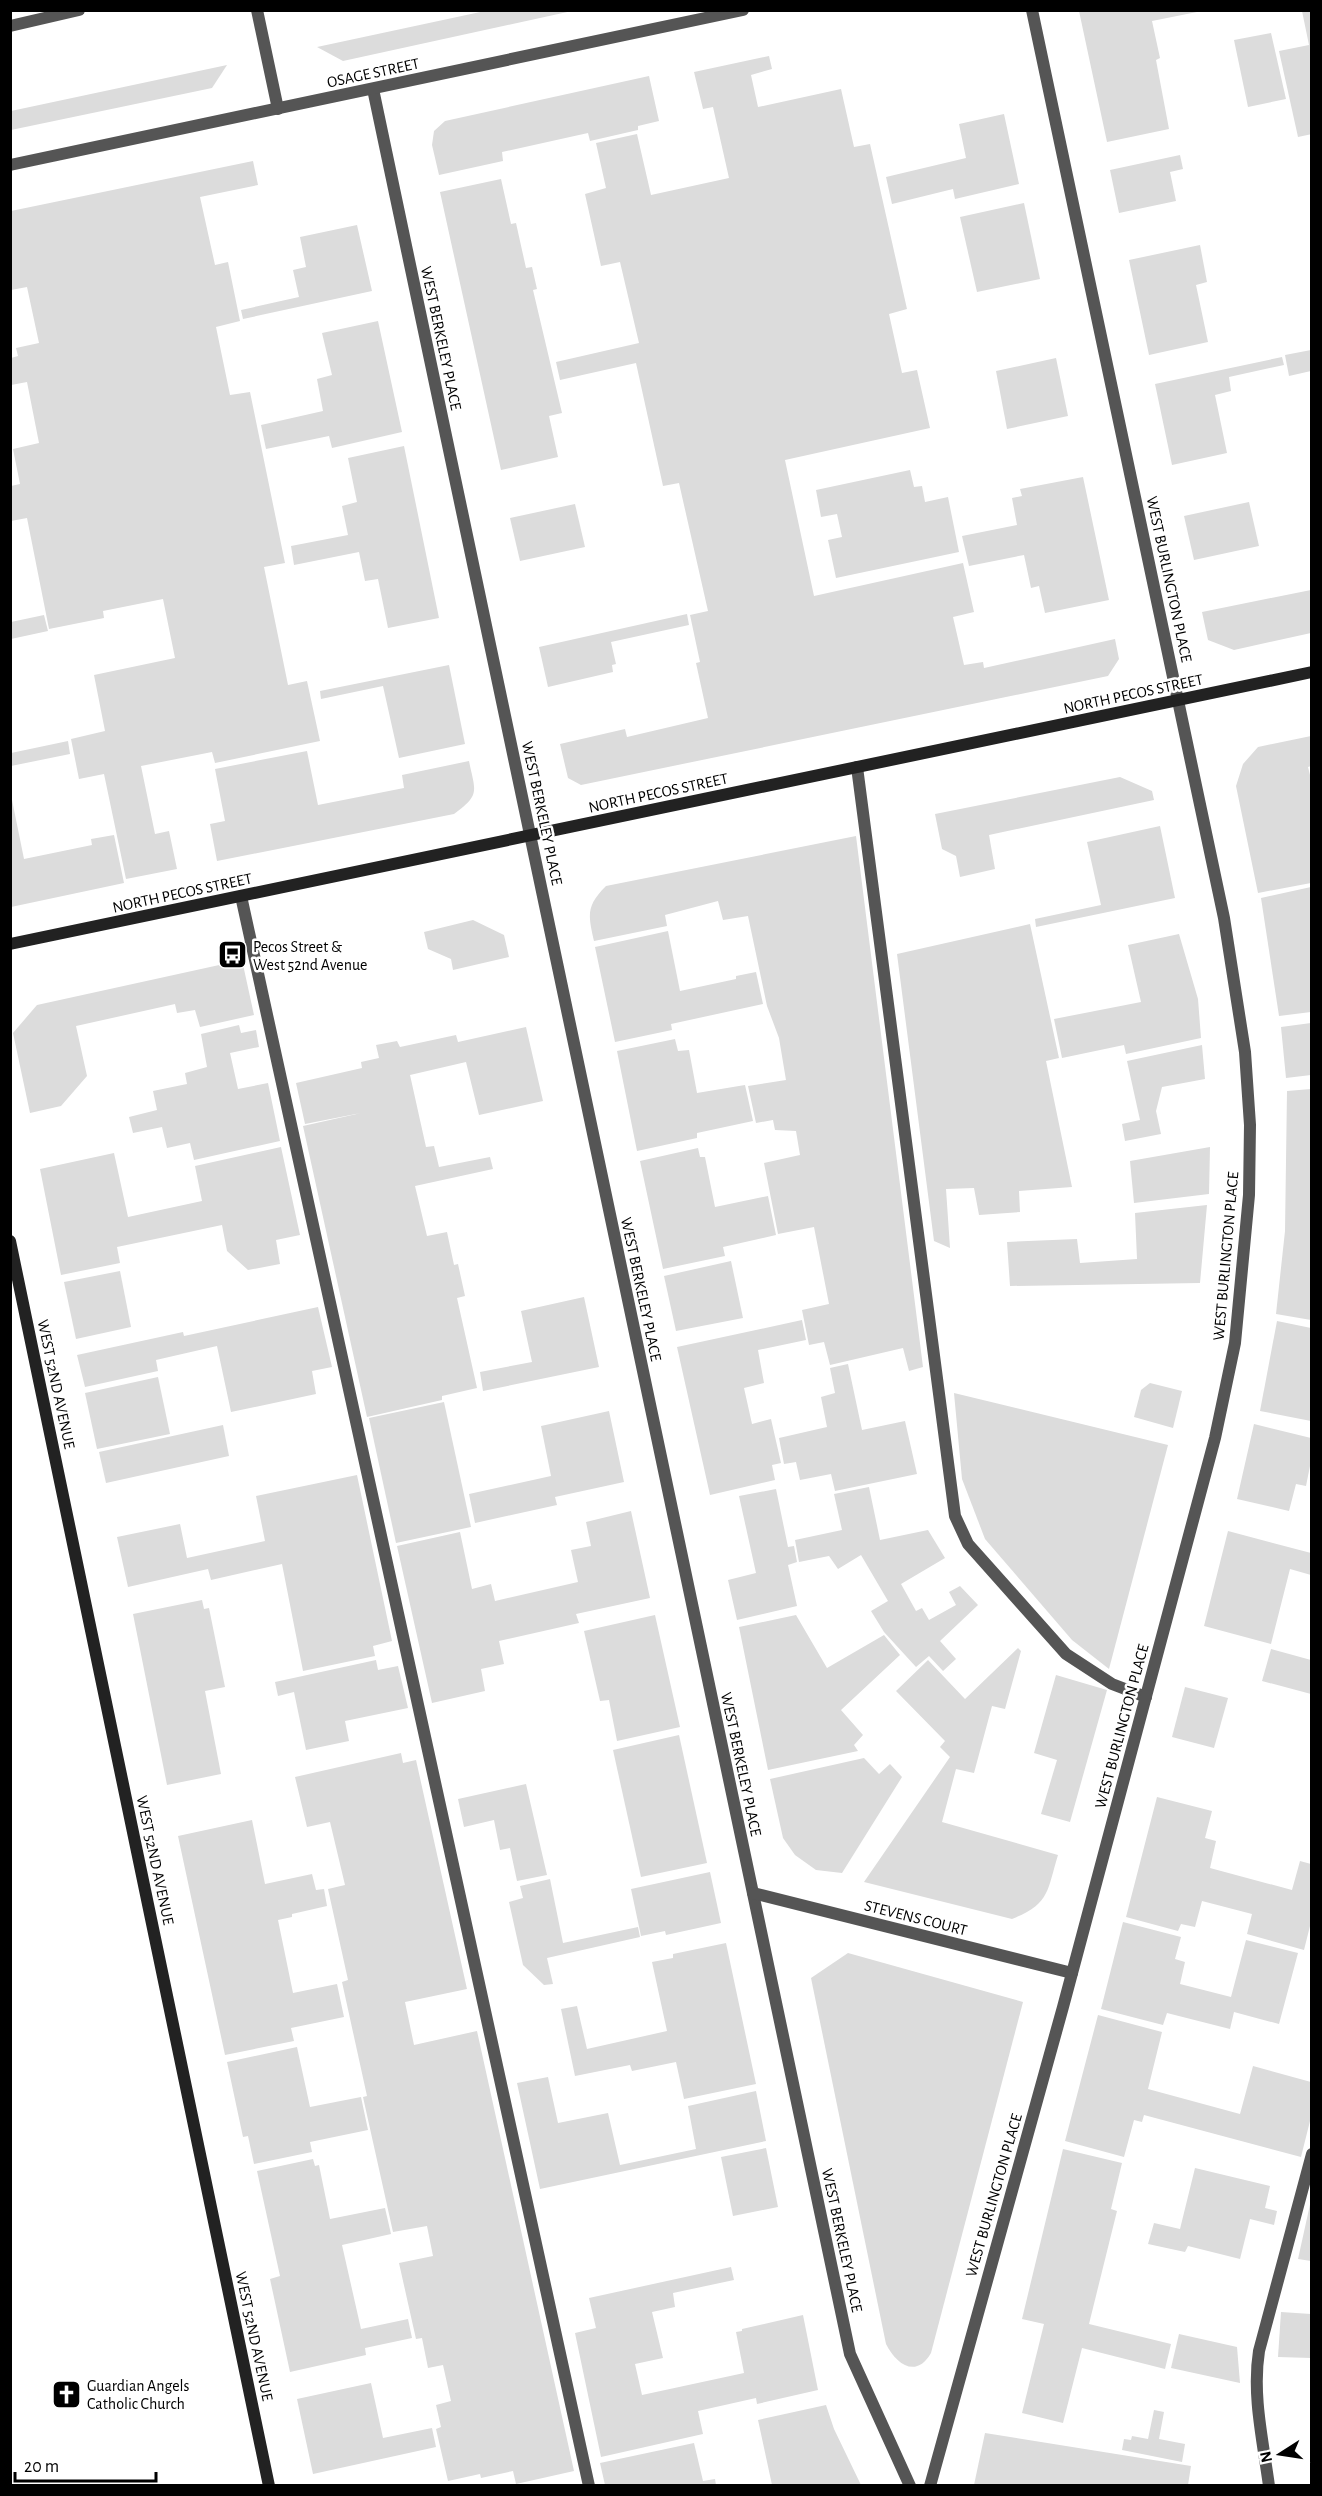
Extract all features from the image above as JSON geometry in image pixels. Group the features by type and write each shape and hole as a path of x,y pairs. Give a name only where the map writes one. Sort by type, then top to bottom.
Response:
{"main road":[{"name":"NORTH PECOS STREET","path":"10,944 1311,672"},
{"name":"WEST 52ND AVENUE","path":"10,1241 269,2486"}],"street":[{"path":"10,26 79,10"},
{"path":"257,10 278,109"},
{"name":"OSAGE STREET","path":"10,165 743,10"},
{"name":"WEST BURLINGTON PLACE","path":"930,2486 1072,1973 1215,1438 1235,1343 1249,1195 1250,1125 1245,1052 1224,918 1032,10"},
{"name":"WEST BERKELEY PLACE","path":"372,89 850,2354 910,2486"},
{"path":"857,767 955,1516 968,1544 1066,1654 1112,1684 1146,1697"},
{"path":"241,896 589,2486"},
{"name":"STEVENS COURT","path":"753,1893 1072,1973"},
{"path":"1269,2486 1256,2370 1311,2154"}],"shaded area":[{"path":"485,11 572,11 343,61 317,47"},
{"path":"1079,11 1202,11 1152,21 1160,58 1156,60 1169,129 1107,142"},
{"path":"1302,11 1311,11 1312,134 1298,137 1279,51 1309,45"},
{"path":"1271,33 1286,99 1248,107 1234,40"},
{"path":"769,56 772,69 751,75 758,107 841,89 854,147 870,144 907,309 889,314 902,373 917,370 930,428 785,460 814,596 963,563 974,612 953,617 964,665 983,662 984,668 1115,639 1119,659 1108,676 581,785 568,778 560,744 625,729 627,737 708,718 696,663 700,662 690,615 708,611 679,483 663,486 636,363 560,380 556,362 639,343 620,262 601,266 585,194 606,188 596,143 637,134 651,195 729,178 713,107 703,109 694,72"},
{"path":"227,65 212,88 11,130 11,111"},
{"path":"649,76 659,121 638,126 638,130 590,141 588,133 502,152 503,161 439,175 432,145 434,131 445,121"},
{"path":"1004,114 1019,184 955,199 953,189 892,204 886,177 966,158 959,124"},
{"path":"1180,155 1183,169 1170,172 1176,201 1119,213 1110,170"},
{"path":"253,161 258,185 200,197 215,265 228,262 240,321 216,327 230,395 250,392 285,563 264,567 288,685 307,681 320,741 215,763 212,752 141,766 155,834 169,831 177,869 126,879 104,774 79,779 71,739 105,731 94,675 175,658 163,599 103,611 104,618 49,629 27,518 11,521 11,486 20,484 13,449 39,443 27,382 11,385 11,358 18,356 16,348 39,343 27,287 11,290 11,211"},
{"path":"501,179 511,224 516,223 526,268 532,267 537,289 533,290 562,413 549,416 558,457 501,470 440,192"},
{"path":"1024,203 1040,279 977,292 960,217"},
{"path":"357,225 372,291 243,319 241,310 299,297 293,270 306,267 300,237"},
{"path":"1200,245 1207,282 1196,285 1208,342 1149,355 1129,260"},
{"path":"378,321 402,432 332,448 329,436 266,449 261,425 323,411 317,379 332,375 322,333"},
{"path":"1311,350 1311,371 1289,376 1285,355"},
{"path":"1282,357 1284,365 1229,377 1231,391 1215,395 1227,453 1172,465 1155,384"},
{"path":"1056,358 1068,416 1007,429 996,371"},
{"path":"404,446 439,618 388,628 378,579 365,581 359,552 294,565 291,546 348,535 342,506 357,502 348,458"},
{"path":"910,470 914,487 922,486 925,502 948,497 959,552 836,578 828,540 842,537 837,514 821,517 816,490"},
{"path":"1083,477 1109,600 1045,613 1039,586 1031,588 1024,555 969,566 962,536 1017,525 1012,498 1022,496 1020,489"},
{"path":"1249,502 1259,546 1194,560 1184,516"},
{"path":"575,504 585,547 520,561 510,518"},
{"path":"1311,590 1311,633 1234,650 1208,640 1202,612"},
{"path":"687,614 689,625 611,642 616,664 612,665 613,672 548,687 539,647"},
{"path":"44,615 48,631 11,639 11,622"},
{"path":"449,665 465,744 399,758 383,686 321,699 320,691"},
{"path":"1311,736 1311,766 1308,767 1312,783 1311,883 1258,893 1236,786 1243,764 1258,747"},
{"path":"68,741 70,754 11,766 11,753"},
{"path":"307,751 318,805 404,788 402,775 469,761 474,792 469,802 454,814 217,861 210,824 225,821 215,769"},
{"path":"1120,777 1152,791 1154,800 989,835 995,869 960,877 956,856 942,849 935,814"},
{"path":"11,795 24,859 92,845 91,839 114,835 124,883 11,907"},
{"path":"1160,826 1175,898 1036,927 1035,919 1101,905 1087,842"},
{"path":"856,836 923,1367 909,1371 903,1348 830,1365 824,1342 809,1345 802,1310 829,1304 814,1227 778,1234 764,1163 800,1155 796,1131 775,1130 773,1120 756,1123 748,1086 786,1080 779,1038 767,1006 748,916 723,920 718,901 665,915 667,926 594,941 590,917 595,899 606,886"},
{"path":"1311,887 1311,1012 1279,1016 1261,898"},
{"path":"473,920 504,935 509,957 453,970 451,959 428,949 424,932"},
{"path":"1030,924 1059,1058 1046,1061 1072,1187 1019,1191 1020,1212 979,1215 974,1188 946,1189 950,1248 934,1241 897,954"},
{"path":"668,931 680,991 736,979 736,976 756,972 763,1004 671,1024 672,1030 615,1042 595,947"},
{"path":"1179,934 1198,999 1201,1038 1126,1054 1124,1045 1062,1058 1054,1019 1141,1002 1128,945"},
{"path":"242,960 254,1015 200,1027 195,1010 177,1013 175,1004 76,1026 87,1076 61,1106 30,1113 13,1033 37,1005"},
{"path":"1311,1023 1311,1075 1286,1078 1281,1027"},
{"path":"239,1025 241,1033 256,1030 259,1047 230,1053 238,1089 268,1083 280,1141 194,1160 190,1143 167,1148 162,1127 133,1133 129,1117 157,1110 153,1091 187,1084 185,1073 207,1067 201,1034"},
{"path":"526,1027 543,1101 479,1115 466,1062 410,1075 426,1147 434,1146 439,1167 490,1157 493,1169 415,1186 427,1236 447,1232 454,1265 458,1264 465,1296 457,1298 477,1388 442,1396 442,1400 367,1417 303,1126 361,1113 305,1124 296,1083 362,1068 361,1062 379,1058 376,1045 397,1041 400,1047 456,1035 458,1042"},
{"path":"675,1039 678,1051 689,1050 697,1093 745,1085 753,1121 697,1133 697,1138 637,1151 617,1051"},
{"path":"1202,1045 1205,1079 1162,1087 1156,1111 1161,1134 1125,1141 1122,1124 1140,1120 1127,1061"},
{"path":"1312,1089 1311,1320 1276,1314 1285,1231 1287,1091"},
{"path":"281,1147 300,1235 276,1240 280,1264 248,1270 227,1251 222,1225 117,1247 120,1263 61,1275 40,1169 114,1153 128,1217 202,1201 195,1166"},
{"path":"1210,1147 1209,1194 1134,1203 1130,1161"},
{"path":"698,1148 700,1157 705,1157 715,1207 768,1196 776,1235 723,1247 725,1256 663,1269 640,1161"},
{"path":"1207,1205 1200,1283 1010,1286 1007,1242 1077,1239 1080,1263 1137,1259 1135,1213"},
{"path":"731,1261 743,1318 676,1331 664,1276"},
{"path":"120,1271 131,1327 76,1339 64,1282"},
{"path":"584,1297 599,1367 483,1391 480,1372 532,1362 521,1311"},
{"path":"318,1307 332,1367 312,1371 316,1394 231,1412 217,1346 156,1360 158,1371 85,1387 77,1355 183,1332 184,1336"},
{"path":"802,1320 806,1340 758,1350 764,1383 744,1388 752,1424 771,1419 781,1463 772,1465 775,1480 710,1495 677,1347"},
{"path":"1277,1321 1311,1328 1311,1421 1260,1411"},
{"path":"848,1364 862,1430 905,1421 917,1474 835,1491 831,1474 800,1480 796,1462 784,1464 779,1438 827,1427 821,1397 835,1393 830,1368"},
{"path":"158,1377 170,1434 97,1449 85,1393"},
{"path":"1150,1383 1182,1391 1173,1428 1134,1417 1141,1390"},
{"path":"954,1393 1168,1445 1109,1669 1072,1640 985,1539 962,1479"},
{"path":"444,1402 471,1527 396,1543 369,1418"},
{"path":"609,1411 624,1482 555,1497 557,1505 475,1523 469,1494 551,1476 541,1426"},
{"path":"1254,1424 1311,1438 1311,1461 1306,1486 1296,1484 1289,1511 1237,1499"},
{"path":"223,1425 229,1456 106,1483 99,1452"},
{"path":"357,1475 392,1641 373,1646 375,1656 303,1671 282,1564 211,1580 208,1569 128,1587 117,1537 180,1524 187,1558 265,1541 256,1496"},
{"path":"869,1487 880,1540 928,1530 945,1558 901,1584 916,1611 922,1608 929,1620 956,1605 949,1592 960,1586 978,1605 940,1641 956,1659 943,1671 929,1656 916,1667 884,1632 871,1611 888,1601 861,1555 838,1569 829,1556 799,1562 795,1540 842,1530 834,1494"},
{"path":"776,1489 788,1547 794,1546 797,1562 788,1565 797,1606 737,1620 728,1580 756,1573 739,1496"},
{"path":"631,1511 650,1598 576,1614 579,1623 499,1641 504,1664 481,1669 485,1691 432,1703 397,1546 460,1532 472,1589 491,1584 495,1601 578,1582 571,1550 591,1546 586,1522"},
{"path":"1228,1531 1311,1553 1311,1575 1290,1569 1271,1644 1204,1626"},
{"path":"202,1600 204,1609 209,1608 225,1687 205,1691 221,1774 167,1785 133,1614"},
{"path":"655,1615 680,1727 617,1741 609,1700 600,1701 584,1631"},
{"path":"796,1615 827,1668 884,1635 900,1655 841,1710 863,1735 854,1745 858,1751 768,1770 739,1627"},
{"path":"1018,1648 1021,1651 1005,1709 992,1706 974,1773 956,1769 942,1822 1058,1855 1045,1895 1034,1908 1012,1919 864,1882 950,1757 940,1747 945,1741 896,1691 928,1660 965,1699"},
{"path":"1271,1649 1311,1660 1311,1694 1262,1681"},
{"path":"376,1660 378,1670 398,1666 408,1708 345,1721 349,1741 306,1750 294,1692 278,1696 275,1682"},
{"path":"1056,1675 1107,1690 1070,1822 1041,1814 1057,1760 1034,1753"},
{"path":"1185,1687 1228,1698 1214,1748 1172,1737"},
{"path":"679,1735 707,1863 641,1877 613,1750"},
{"path":"401,1753 403,1763 416,1760 467,1989 405,2002 414,2045 477,2031 574,2471 516,2484 513,2471 481,2478 480,2474 448,2481 436,2429 441,2427 436,2405 451,2401 443,2365 428,2368 422,2338 416,2339 399,2263 433,2256 427,2226 393,2232 363,2097 367,2096 342,1982 348,1980 328,1889 345,1885 330,1822 307,1827 295,1777"},
{"path":"864,1758 879,1774 890,1764 902,1777 842,1873 816,1870 795,1855 783,1838 770,1779"},
{"path":"526,1784 547,1875 517,1881 510,1848 500,1850 494,1820 464,1827 458,1799"},
{"path":"1157,1797 1212,1811 1205,1838 1216,1841 1210,1868 1292,1890 1300,1861 1311,1864 1311,1922 1304,1950 1247,1934 1252,1914 1202,1901 1195,1927 1181,1924 1178,1931 1126,1917"},
{"path":"252,1820 265,1884 312,1874 316,1890 324,1889 327,1906 292,1914 292,1917 278,1920 293,1993 337,1984 344,2017 291,2028 294,2041 225,2055 178,1836"},
{"path":"710,1872 721,1923 666,1935 665,1931 641,1936 631,1889"},
{"path":"550,1879 563,1943 638,1927 640,1937 547,1958 553,1984 544,1985 523,1965 509,1902 523,1898 520,1886"},
{"path":"1123,1922 1181,1937 1175,1959 1185,1962 1180,1984 1231,1997 1246,1940 1298,1953 1279,2024 1234,2012 1230,2029 1167,2013 1163,2025 1101,2009"},
{"path":"726,1943 756,2084 684,2099 676,2062 632,2071 630,2065 575,2076 561,2009 577,2006 587,2049 667,2031 652,1962 673,1958 673,1954"},
{"path":"848,1953 1023,2002 931,2353 925,2361 913,2367 895,2358 886,2344 811,1978"},
{"path":"1098,2015 1162,2032 1148,2089 1240,2114 1253,2066 1311,2082 1311,2117 1301,2157 1144,2115 1142,2122 1134,2120 1124,2157 1065,2141"},
{"path":"297,2047 310,2107 361,2097 368,2130 310,2142 312,2152 254,2164 248,2136 243,2137 227,2062"},
{"path":"548,2077 558,2123 608,2113 620,2165 696,2149 688,2106 756,2091 766,2141 540,2189 517,2083"},
{"path":"766,2148 778,2207 733,2216 721,2157"},
{"path":"1063,2149 1122,2163 1111,2209 1117,2211 1089,2324 1171,2344 1165,2369 1082,2348 1063,2423 1022,2413 1044,2324 1022,2319"},
{"path":"313,2159 315,2166 319,2165 330,2219 385,2208 391,2234 342,2245 361,2329 408,2319 412,2338 365,2348 366,2355 290,2372 270,2279 280,2276 257,2171"},
{"path":"1195,2168 1270,2186 1265,2208 1277,2211 1274,2225 1250,2219 1240,2259 1188,2246 1185,2252 1148,2244 1154,2223 1180,2229"},
{"path":"1311,2200 1312,2261 1298,2259"},
{"path":"731,2267 734,2280 673,2293 675,2307 652,2312 663,2358 635,2364 642,2395 744,2373 736,2332 803,2315 818,2390 757,2404 756,2398 698,2411 703,2434 601,2457 575,2333 596,2328 589,2298"},
{"path":"1281,2312 1311,2314 1311,2358 1278,2357"},
{"path":"1179,2334 1237,2347 1240,2383 1171,2368"},
{"path":"371,2383 383,2438 432,2428 436,2447 313,2474 297,2399"},
{"path":"826,2405 834,2429 861,2485 772,2485 758,2420"},
{"path":"1154,2410 1164,2412 1159,2439 1185,2444 1182,2462 1122,2450 1124,2439 1131,2440 1132,2436 1148,2439"},
{"path":"985,2433 1191,2466 1188,2485 974,2485"},
{"path":"694,2443 703,2481 715,2479 716,2485 605,2485 600,2463"}],"place":[{"name":"Pecos Street & West 52nd Avenue","path":"232,955"},
{"name":"Guardian Angels Catholic Church","path":"66,2394"}]}
